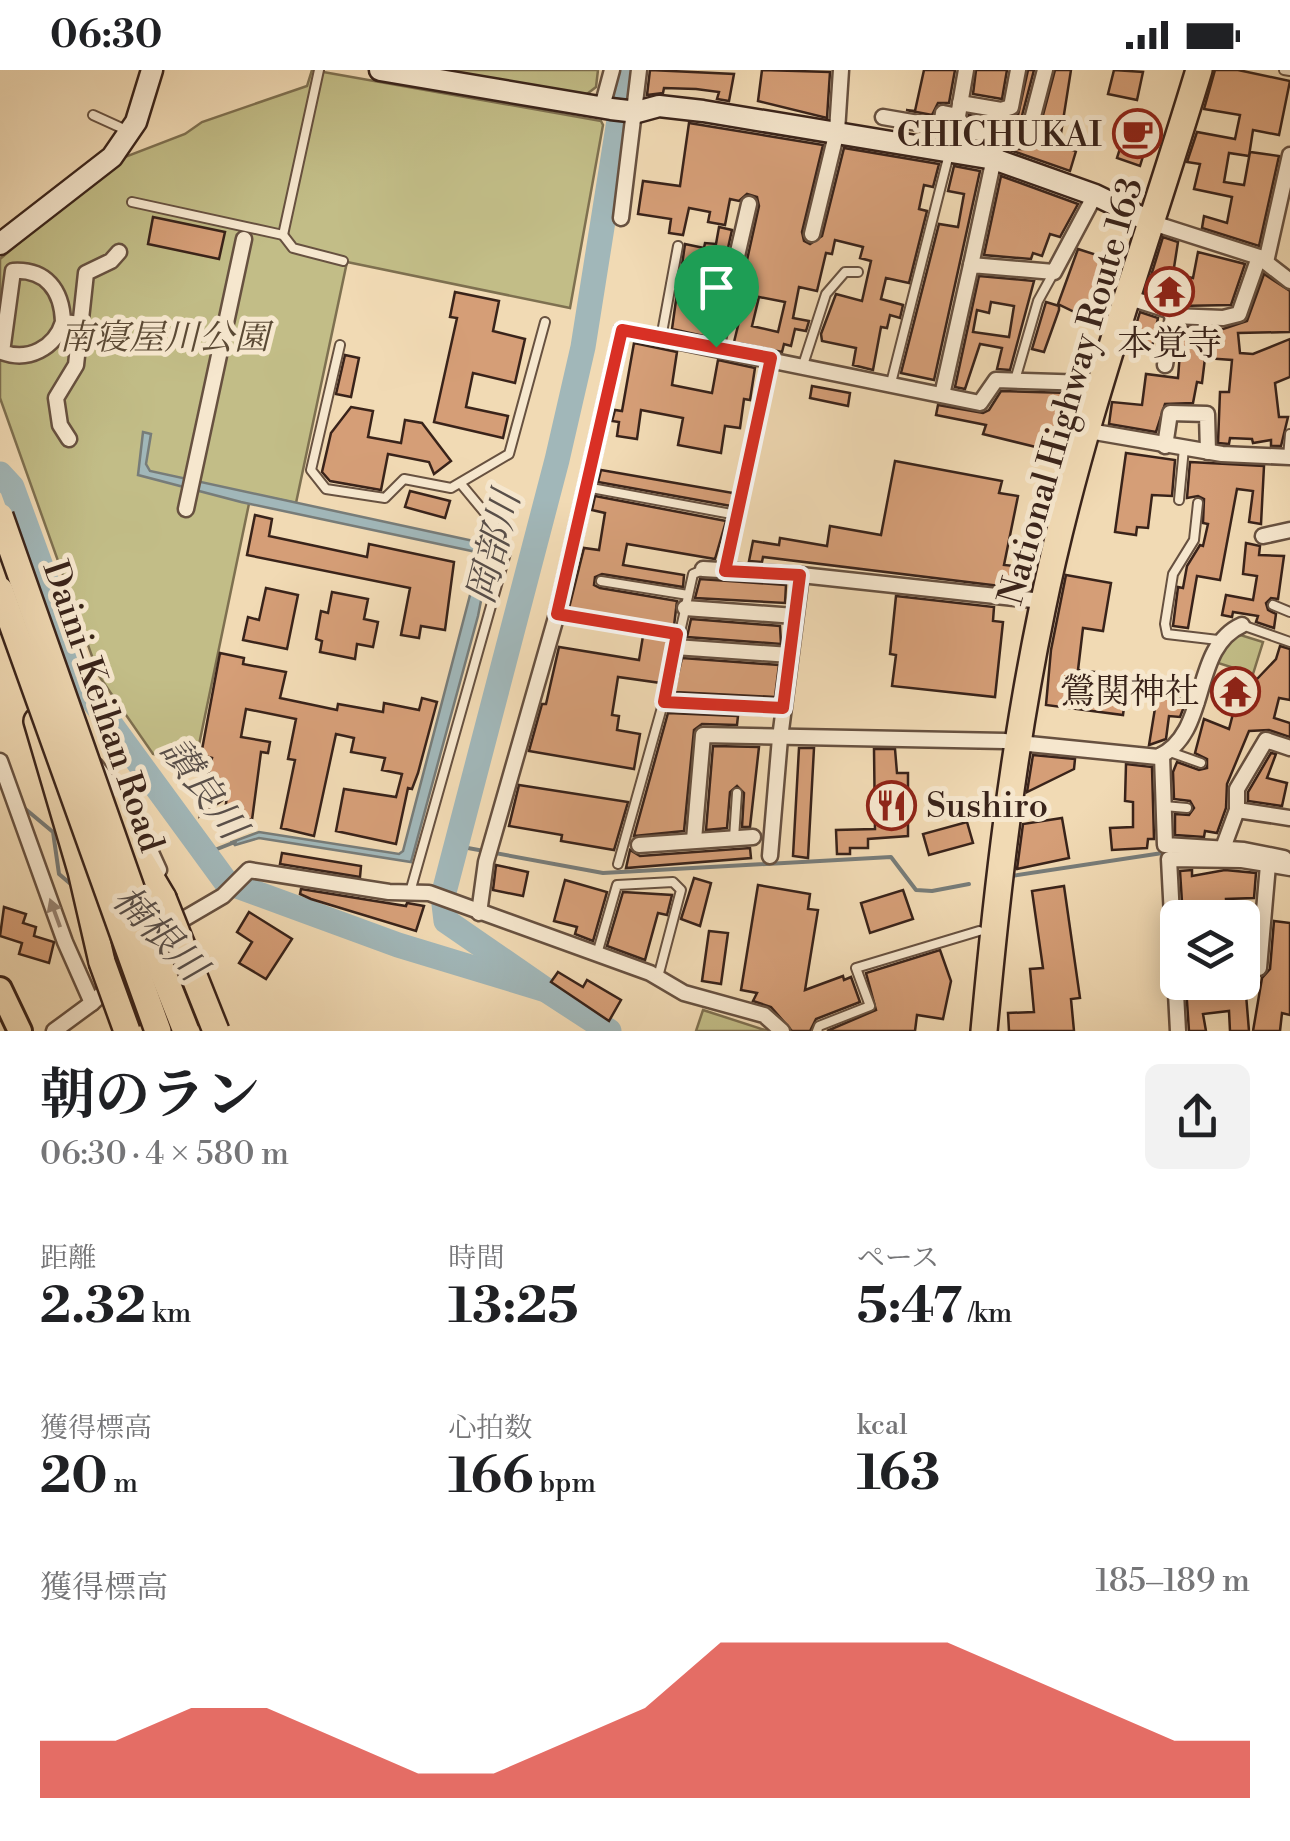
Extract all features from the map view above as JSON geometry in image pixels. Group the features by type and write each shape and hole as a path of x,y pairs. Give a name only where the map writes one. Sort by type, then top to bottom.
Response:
{"highway":[{"name":"National Highway Route 163","path":"984,1031 1012,742 1042,608 1088,431 1130,298 1185,70"},
{"name":"National Highway Route 163","path":"969,1031 979,931 1032,600 1090,383 1199,70"},
{"path":"0,512 188,1031"},
{"name":"Daini-Keihan Road","path":"0,512 145,928 188,1031"},
{"name":"Daini-Keihan Road","path":"0,590 156,1031"},
{"path":"0,600 139,995 156,1031"},
{"path":"17,648 102,962 126,1031"},
{"path":"99,790 163,898 220,1031"}],"main road":[{"path":"0,990 20,1031"}],"street":[{"path":"0,244 112,156 130,132 152,70"},
{"path":"380,70 620,110 659,106 994,158 1262,259 1290,281"},
{"path":"612,70 620,110 621,218"},
{"path":"620,110 639,70"},
{"path":"812,234 837,131 841,70"},
{"path":"944,150 942,114 958,116 966,70"},
{"path":"960,103 1001,110 1011,107 1018,70"},
{"path":"965,132 1027,139 1045,70"},
{"path":"883,117 941,127"},
{"path":"942,395 999,136"},
{"path":"1130,298 1168,310 1173,316 1197,319 1239,314 1285,216 1290,155"},
{"path":"971,264 1054,272 1095,195"},
{"path":"716,347 750,204"},
{"path":"186,509 245,233"},
{"path":"70,440 60,425 56,398 76,365 86,273 111,261 119,252"},
{"path":"12,271 28,271 48,279 60,297 63,322 53,340 36,354 1,352 12,271"},
{"path":"1165,365 1173,316"},
{"path":"63,322 81,324"},
{"path":"479,913 486,862 557,614 622,330 980,403 996,380 1090,383"},
{"path":"1165,446 1170,413 1207,414 1208,452"},
{"path":"1088,431 1208,452 1289,457"},
{"path":"1263,536 1290,530"},
{"path":"703,569 800,575 1032,600"},
{"path":"770,856 800,575"},
{"path":"686,602 795,616"},
{"path":"1242,625 1224,632 1218,640 1197,702 1166,753 1166,845 1223,848 1290,859"},
{"path":"676,640 790,655"},
{"path":"664,702 783,708"},
{"path":"694,840 703,735 1012,742 1166,753"},
{"path":"1223,848 1237,810 1237,789 1266,740 1290,748"},
{"path":"85,753 133,813 182,920 220,1031"},
{"path":"0,761 65,942 92,1003"},
{"path":"1237,810 1290,818"},
{"path":"639,845 753,837"},
{"path":"1171,900 1168,859 1290,868"},
{"path":"1260,956 1268,864"},
{"path":"54,1031 92,1003 182,920 226,892 250,870 435,895 658,977 684,993 764,1015 782,1031"},
{"path":"1177,1000 1178,1031"}],"lane":[{"path":"282,235 319,70"},
{"path":"94,115 130,132"},
{"path":"891,382 944,150"},
{"path":"132,202 245,233 282,235 293,248 343,261"},
{"path":"661,338 678,246"},
{"path":"803,365 826,294 844,272 858,272"},
{"path":"1015,380 1038,301 1054,272"},
{"path":"671,285 702,289"},
{"path":"340,345 311,470 326,488 384,498 404,479 452,488 509,454 545,322"},
{"path":"725,571 771,358"},
{"path":"1289,457 1290,434"},
{"path":"1178,500 1184,448"},
{"path":"410,892 506,554 495,525 461,484"},
{"path":"586,486 737,515"},
{"path":"1198,503 1194,540 1172,574 1165,624 1167,634 1218,640"},
{"path":"618,864 664,702 693,574 703,569"},
{"path":"600,581 686,602"},
{"path":"1273,605 1290,612"},
{"path":"557,614 676,640"},
{"path":"1242,625 1290,642"},
{"path":"1166,753 1201,763"},
{"path":"734,838 737,794"},
{"path":"1164,806 1186,808"},
{"path":"597,954 618,885 673,882 681,890 658,977"},
{"path":"817,1031 818,1026 870,1006 856,968 979,931"}],"green space":[{"name":"南寝屋川公園","path":"312,70 601,121 603,125 570,308 347,262 296,503 251,494 195,764 153,754 99,676 0,398 0,259 117,160 185,134 202,122 307,86"},
{"path":"417,70 598,70 596,87 587,94"},
{"path":"1234,633 1263,642 1253,674 1218,663 1226,639"},
{"path":"703,1010 768,1031 696,1031"}],"shaded area":[{"path":"143,432 151,434 146,464 150,471 492,545 478,616 411,862 259,838 235,845 232,842 259,832 399,854 403,851 481,553 241,502 138,475"}],"building":[{"path":"650,70 734,74 729,101 717,99 719,92 696,89 664,88 663,93 647,95"},
{"path":"762,70 830,72 827,118 758,101"},
{"path":"924,70 955,70 949,103 938,103 932,115 906,110 915,111"},
{"path":"976,70 1007,70 1002,99 973,94"},
{"path":"1028,70 1034,70 1019,127 967,121 969,115 1000,121 1018,115"},
{"path":"1055,70 1071,70 1059,146 1076,151 1070,171 1007,149 1030,149 1035,145"},
{"path":"1114,70 1143,72 1137,100 1108,94"},
{"path":"1215,70 1238,70 1290,81 1279,135 1253,130 1249,156 1229,153 1224,182 1244,185 1250,152 1279,156 1259,246 1202,228 1204,216 1227,223 1232,197 1194,189 1200,164 1187,162 1197,132 1235,139 1240,115 1204,109"},
{"path":"689,123 823,145 802,232 804,241 810,244 822,236 844,148 939,164 933,187 924,185 919,209 927,211 909,283 886,278 881,299 903,305 900,318 890,315 887,328 881,327 873,370 853,365 856,348 822,341 821,334 836,294 862,301 871,261 860,258 863,247 835,240 832,254 826,253 817,291 799,287 793,318 809,321 806,331 795,329 791,346 784,344 782,352 734,342 747,289 741,287 759,206 757,197 747,194 739,201 730,199 725,225 708,222 710,212 689,208 683,235 669,233 671,219 638,214 643,181 680,186","holes":["759,297 785,302 778,332 752,326"]},
{"path":"1128,123 1151,130 1140,166 1117,158"},
{"path":"954,166 980,171 934,380 901,373 939,224 958,227 964,194 948,191"},
{"path":"1001,176 1078,204 1060,237 1050,234 1042,256 1033,253 1031,259 984,255"},
{"path":"153,217 225,232 219,259 148,244"},
{"path":"719,227 732,230 708,337 672,329 677,293 703,296 710,291 707,283 680,279 685,244 704,248 705,243 716,244"},
{"path":"1163,237 1178,242 1173,274 1193,278 1198,252 1245,264 1231,305 1178,306 1172,300 1172,278 1165,280 1162,297 1146,292"},
{"path":"1078,249 1109,259 1091,320 1058,304"},
{"path":"1264,274 1290,291 1290,332 1238,333 1240,353 1253,354 1290,339 1290,377 1275,383 1279,417 1288,417 1281,446 1271,446 1271,440 1253,443 1252,439 1230,438 1229,444 1218,443 1220,392 1229,392 1232,360 1205,358 1202,383 1197,382 1193,403 1165,404 1156,432 1109,424 1112,402 1142,405 1146,374 1178,378 1182,327 1223,329 1247,321"},
{"path":"979,276 1034,281 1010,370 997,369 1002,348 980,344 965,389 955,387","holes":["991,302 1014,306 1009,337 973,332 977,310 989,313"]},
{"path":"455,292 499,301 493,331 525,339 515,383 473,373 466,407 508,416 503,438 434,422 457,318 450,317"},
{"path":"1046,302 1059,306 1059,310 1044,352 1032,349"},
{"path":"1140,312 1158,318 1151,352 1129,348"},
{"path":"634,343 677,352 672,385 712,393 718,360 755,368 750,400 744,399 740,428 725,426 721,453 678,445 683,418 641,410 637,439 617,436 619,422 612,421 615,410 622,411"},
{"path":"345,355 359,358 351,397 336,394"},
{"path":"812,386 850,393 848,406 810,398"},
{"path":"1001,391 1069,393 1052,451 983,434 986,425 936,415 938,405 983,413"},
{"path":"351,407 373,411 368,437 401,443 405,420 422,423 451,461 434,474 429,462 388,454 381,490 330,481 322,472 331,433"},
{"path":"1126,453 1175,460 1172,496 1152,495 1148,528 1137,527 1136,535 1115,532"},
{"path":"895,461 1002,481 999,493 1018,496 1004,565 1015,566 1012,583 1000,580 1000,586 763,557 762,562 749,561 753,541 779,545 780,538 827,546 830,526 881,535"},
{"path":"1190,462 1264,466 1261,524 1249,522 1253,491 1237,489 1220,580 1197,576 1188,628 1173,626 1178,587 1183,588 1187,566 1203,546 1208,524 1203,523 1204,499 1187,498"},
{"path":"601,470 733,493 731,506 598,482"},
{"path":"410,491 450,501 445,518 405,507"},
{"path":"595,496 726,521 715,559 627,544 623,565 684,575 683,587 602,574 595,577 594,585 600,588 677,601 674,626 569,608 584,548 599,550 605,513 592,510"},
{"path":"255,515 272,519 269,536 367,557 369,544 454,562 445,630 421,626 419,638 401,635 410,588 247,555"},
{"path":"1246,543 1260,546 1259,555 1284,556 1278,599 1271,598 1266,603 1268,610 1276,614 1274,628 1256,622 1258,616 1233,612 1232,617 1222,615 1226,595 1253,600 1257,576 1243,574"},
{"path":"1066,575 1111,583 1103,631 1083,628 1078,670 1128,676 1123,715 1046,705 1051,650"},
{"path":"700,579 786,585 785,603 695,598"},
{"path":"266,588 298,595 287,649 243,640 248,617 259,620"},
{"path":"332,592 368,599 364,619 378,622 373,647 357,644 355,659 320,652 322,641 316,639 321,611 328,613"},
{"path":"896,596 994,607 993,621 1003,622 995,697 892,686 896,655 890,654"},
{"path":"691,619 780,626 781,644 687,637"},
{"path":"643,636 667,640 661,683 618,677 612,715 619,716 617,730 640,734 634,769 529,751 542,704 546,704 559,647 639,660"},
{"path":"1280,646 1290,649 1290,700 1279,698 1274,718 1290,723 1290,737 1269,730 1249,731 1227,784 1226,808 1217,833 1205,831 1204,837 1175,835 1175,814 1189,815 1194,808 1190,801 1174,799 1173,772 1177,762 1199,770 1207,768 1207,759 1195,753 1204,719 1229,729 1240,687 1254,691 1257,679 1276,659"},
{"path":"220,653 244,658 243,664 286,672 280,698 337,710 338,704 383,712 384,703 419,710 422,698 437,702 418,773 412,789 408,788 396,844 336,831 344,789 396,797 402,774 382,770 385,758 351,752 354,738 336,734 314,836 281,828 295,760 288,759 296,719 246,709 241,737 270,742 268,753 261,752 252,820 239,818 237,832 222,830 227,797 200,816 212,758 201,755"},
{"path":"682,658 779,665 775,697 674,692"},
{"path":"1157,696 1187,699 1180,717 1169,716 1166,739 1149,745"},
{"path":"668,713 738,716 737,725 702,724 694,730 684,831 634,836"},
{"path":"713,746 759,747 750,827 742,827 744,793 737,786 730,792 727,828 706,830"},
{"path":"799,748 814,748 808,858 793,856"},
{"name":"Sushiro","path":"874,749 895,749 897,773 908,773 908,836 868,839 868,848 850,848 850,854 837,854 836,830 875,829"},
{"path":"1271,753 1276,754 1267,778 1287,783 1282,806 1248,801 1248,792"},
{"path":"1033,755 1075,759 1074,769 1027,792"},
{"path":"1126,764 1152,767 1154,839 1148,839 1147,848 1112,850 1110,828 1133,827 1133,802 1125,801"},
{"path":"519,785 628,802 614,850 561,841 562,835 509,826"},
{"path":"1062,818 1069,858 1017,869 1023,824"},
{"path":"967,822 973,843 929,855 923,834"},
{"path":"750,848 751,858 626,868 630,850 640,856"},
{"path":"282,853 361,866 360,877 280,864"},
{"path":"496,865 528,872 523,896 493,890"},
{"path":"1192,870 1192,876 1225,870 1256,873 1254,898 1182,900 1180,871"},
{"path":"694,878 711,883 700,926 681,919"},
{"path":"565,880 607,892 593,941 575,934 577,927 554,921"},
{"path":"758,885 810,894 808,909 818,910 805,990 843,976 844,980 851,977 860,1002 816,1019 810,1031 792,1031 771,1007 753,1001 757,993 741,990"},
{"path":"1064,886 1080,998 1071,999 1074,1031 1009,1031 1008,1013 1034,1012 1030,969 1043,968 1032,891"},
{"path":"301,889 424,906 416,931 311,899 300,894"},
{"path":"903,890 913,919 870,933 861,903"},
{"path":"623,892 672,895 667,915 658,913 645,960 607,946"},
{"path":"4,907 26,914 23,923 36,927 34,936 54,942 49,963 19,954 22,943 0,936"},
{"path":"249,912 292,939 266,979 239,963 252,942 237,932"},
{"path":"1274,921 1290,923 1290,1015 1282,1013 1280,1031 1253,1031 1262,978 1270,969"},
{"path":"709,931 728,933 721,984 702,981"},
{"path":"940,950 951,981 943,1019 917,1015 915,1031 827,1031 876,1010 866,973"},
{"path":"558,972 583,987 587,980 621,1000 609,1021 551,982"},
{"path":"1187,1000 1246,1000 1249,1031 1230,1031 1229,1011 1203,1014 1206,1031 1189,1031"}],"waterway":[{"name":"岡部川","path":"546,990 446,921 443,896 583,347 627,70"},
{"name":"讃良川","path":"0,474 12,487 87,692 226,882 398,945 546,990 609,1031"},
{"name":"楠根川","path":"23,807 53,832 59,874 73,886"},
{"path":"207,853 235,842"},
{"path":"457,846 603,873 891,857 916,890 969,884"},
{"path":"1011,876 1169,852"}],"place":[{"name":"CHICHUKAI","path":"1137,134"},
{"name":"本覚寺","path":"1170,291"},
{"name":"鶯関神社","path":"1235,691"},
{"name":"Sushiro","path":"891,805"}],"route":[{"path":"622,330 716,347 771,358 725,571 800,575 783,708 664,702 677,634 557,614 622,330"}]}
